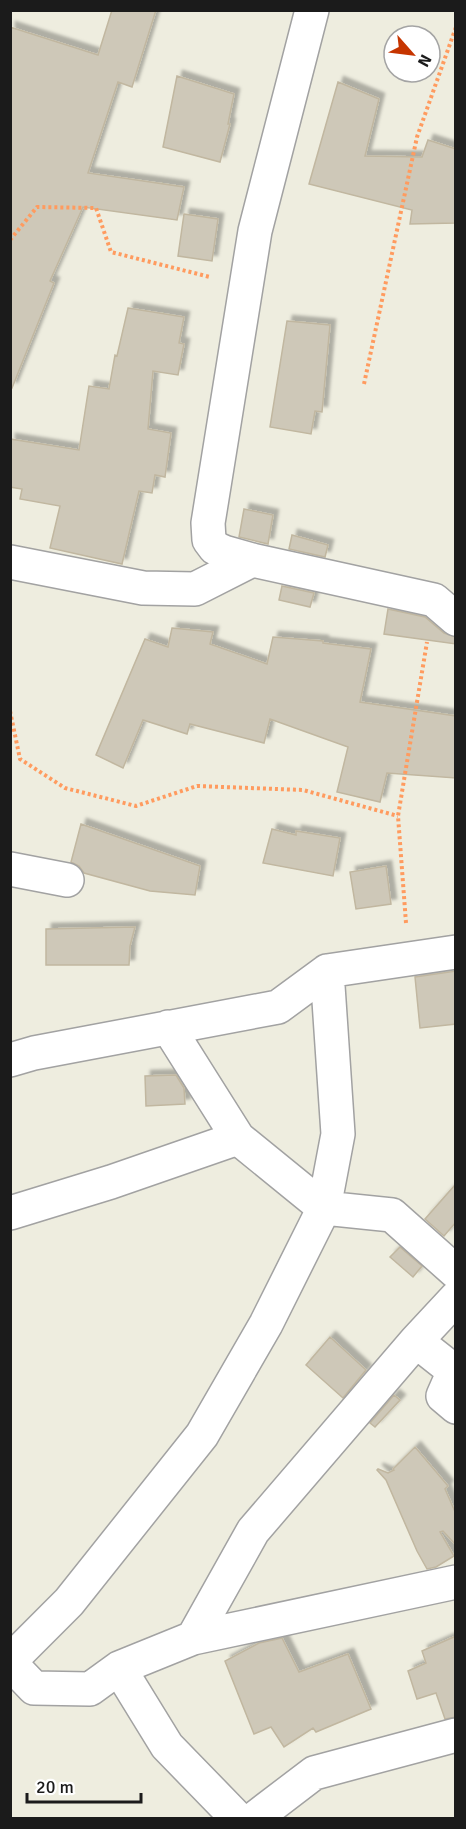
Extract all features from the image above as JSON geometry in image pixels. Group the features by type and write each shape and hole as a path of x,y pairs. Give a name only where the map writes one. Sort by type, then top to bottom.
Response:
{"street":[{"path":"312,10 255,231 208,523 209,540 215,548 252,560 445,609"},
{"path":"10,562 143,588 195,589 252,560"},
{"path":"10,868 67,880"},
{"path":"10,1060 34,1053 278,1007 327,971 456,952"},
{"path":"327,971 339,1134 324,1208 266,1324 202,1435 69,1602 10,1662 34,1688 90,1689 119,1668 193,1638 456,1582"},
{"path":"168,1027 238,1138 324,1208 392,1215 456,1272"},
{"path":"10,1213 111,1182 238,1138"},
{"path":"193,1638 253,1531 416,1341 456,1298"},
{"path":"416,1341 454,1371 443,1396 456,1407"},
{"path":"119,1668 167,1746 237,1818"},
{"path":"255,1818 314,1773 456,1735"}],"path":[{"path":"364,384 417,137 456,27"},
{"path":"10,240 37,207 96,208 111,252 246,286"},
{"path":"408,960 398,816 445,609"},
{"path":"10,711 20,759 65,788 136,806 197,786 303,790 398,816"}],"building":[{"path":"112,10 156,10 132,87 118,82 88,173 184,187 177,220 83,207 50,281 54,283 12,388 10,387 10,27 98,55"},
{"path":"177,76 234,94 228,124 230,124 220,162 163,147"},
{"path":"338,82 379,99 365,156 422,157 428,140 456,149 456,223 410,224 412,210 309,184"},
{"path":"184,214 218,219 212,261 178,256"},
{"path":"128,308 184,317 179,343 184,344 178,375 153,371 148,429 171,433 165,477 155,475 152,493 139,491 122,564 50,548 60,506 20,499 22,489 10,487 10,439 79,450 89,386 109,389 115,355 117,356"},
{"path":"287,321 330,325 322,412 315,411 311,434 270,427"},
{"path":"244,509 273,515 268,544 239,537"},
{"path":"292,535 328,545 325,557 289,549"},
{"path":"282,586 314,593 310,607 279,600"},
{"path":"388,609 425,617 444,633 456,637 456,644 384,634"},
{"path":"172,628 213,632 210,644 267,664 273,637 323,641 323,643 371,649 360,702 456,716 456,778 387,773 380,802 337,792 348,747 270,719 264,743 190,724 187,734 143,720 123,768 96,755 145,639 168,647"},
{"path":"81,824 200,866 195,895 150,891 84,873 79,866 71,862"},
{"path":"272,829 296,835 296,831 340,838 333,876 263,863"},
{"path":"386,866 391,904 356,909 350,872"},
{"path":"135,927 130,946 129,965 46,965 46,929"},
{"path":"456,971 456,1024 420,1028 415,977"},
{"path":"176,1075 184,1088 185,1104 146,1106 145,1076"},
{"path":"455,1185 456,1222 444,1236 425,1219"},
{"path":"400,1247 422,1266 413,1277 390,1257"},
{"path":"330,1337 366,1370 343,1398 306,1365"},
{"path":"394,1395 400,1400 375,1427 370,1423"},
{"path":"415,1447 448,1486 445,1489 456,1514 456,1545 443,1531 440,1532 454,1556 436,1567 427,1569 386,1480 377,1470 388,1473 394,1470"},
{"path":"456,1636 456,1717 445,1719 436,1693 417,1699 408,1671 426,1663 422,1651"},
{"path":"282,1638 299,1672 348,1654 371,1709 316,1732 313,1728 284,1747 271,1727 254,1734 225,1661 259,1643"}]}
